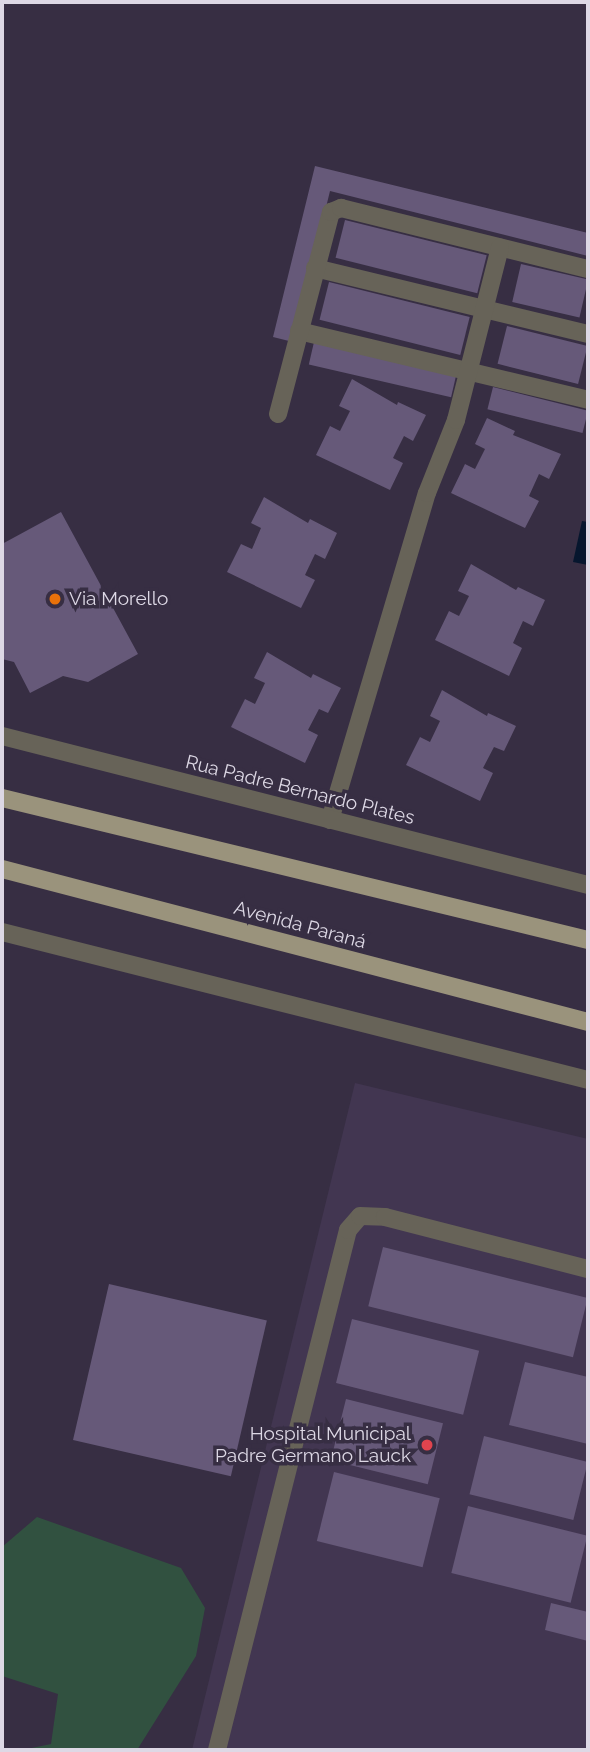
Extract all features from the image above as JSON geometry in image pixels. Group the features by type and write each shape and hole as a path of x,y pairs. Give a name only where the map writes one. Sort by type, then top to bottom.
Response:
{"main road":[{"path":"2,798 588,940"},
{"name":"Avenida Paraná","path":"2,869 588,1022"}],"street":[{"path":"278,414 331,212 341,208 588,269"},
{"path":"330,820 427,493 456,420 500,248"},
{"path":"315,268 588,334"},
{"path":"299,331 588,400"},
{"name":"Rua Padre Bernardo Plates","path":"2,736 588,885"},
{"path":"2,932 588,1080"},
{"path":"217,1750 348,1230 360,1216 386,1217 588,1269"}],"shaded area":[{"name":"Hospital Municipal Padre Germano Lauck","path":"355,1083 588,1139 588,1750 192,1750"}],"green space":[{"path":"37,1517 181,1568 205,1608 196,1656 137,1750 22,1750 51,1744 58,1694 2,1676 2,1547"}],"water":[{"path":"582,521 588,522 588,565 573,562"}],"building":[{"path":"315,166 588,233 588,256 330,191 293,342 273,337"},
{"path":"345,220 487,255 477,293 336,258"},
{"path":"521,264 588,279 579,318 512,302"},
{"path":"329,282 470,317 460,355 320,320"},
{"path":"507,326 588,346 578,384 498,364"},
{"path":"314,342 456,375 451,397 309,364"},
{"path":"352,379 397,405 398,402 426,415 413,441 404,436 393,458 403,463 390,490 316,455 330,426 340,431 350,411 339,406"},
{"path":"493,387 588,411 583,433 487,409"},
{"path":"487,418 515,431 513,435 561,454 549,479 539,474 529,496 539,501 525,528 451,493 465,464 475,469 485,449 475,444"},
{"path":"264,497 308,523 310,519 337,533 325,559 315,554 305,575 315,580 301,608 227,572 241,544 252,549 261,528 251,523"},
{"name":"Via Morello","path":"61,512 138,654 88,682 63,676 30,693 14,662 2,659 2,544"},
{"path":"471,564 516,590 518,587 545,600 533,626 523,621 513,643 522,648 509,676 435,640 449,611 459,616 469,596 458,591"},
{"path":"267,652 311,678 313,674 341,688 328,713 319,709 308,730 318,735 305,763 231,727 245,699 255,704 265,683 254,678"},
{"path":"442,690 487,716 488,713 516,726 504,751 494,747 483,768 493,773 480,801 406,765 420,737 430,742 440,721 430,716"},
{"path":"383,1247 588,1298 573,1357 368,1306"},
{"path":"109,1284 267,1320 231,1476 73,1440"},
{"path":"352,1319 479,1351 463,1415 336,1383"},
{"path":"525,1362 588,1377 588,1444 509,1425"},
{"path":"346,1399 443,1423 428,1484 331,1460"},
{"path":"484,1436 588,1462 573,1520 469,1494"},
{"path":"334,1472 440,1498 423,1567 317,1541"},
{"path":"468,1506 587,1536 571,1603 451,1573"},
{"path":"551,1603 588,1612 588,1641 545,1630"}],"place":[{"name":"Via Morello","path":"55,599"},
{"name":"Hospital Municipal Padre Germano Lauck","path":"427,1445"}]}
